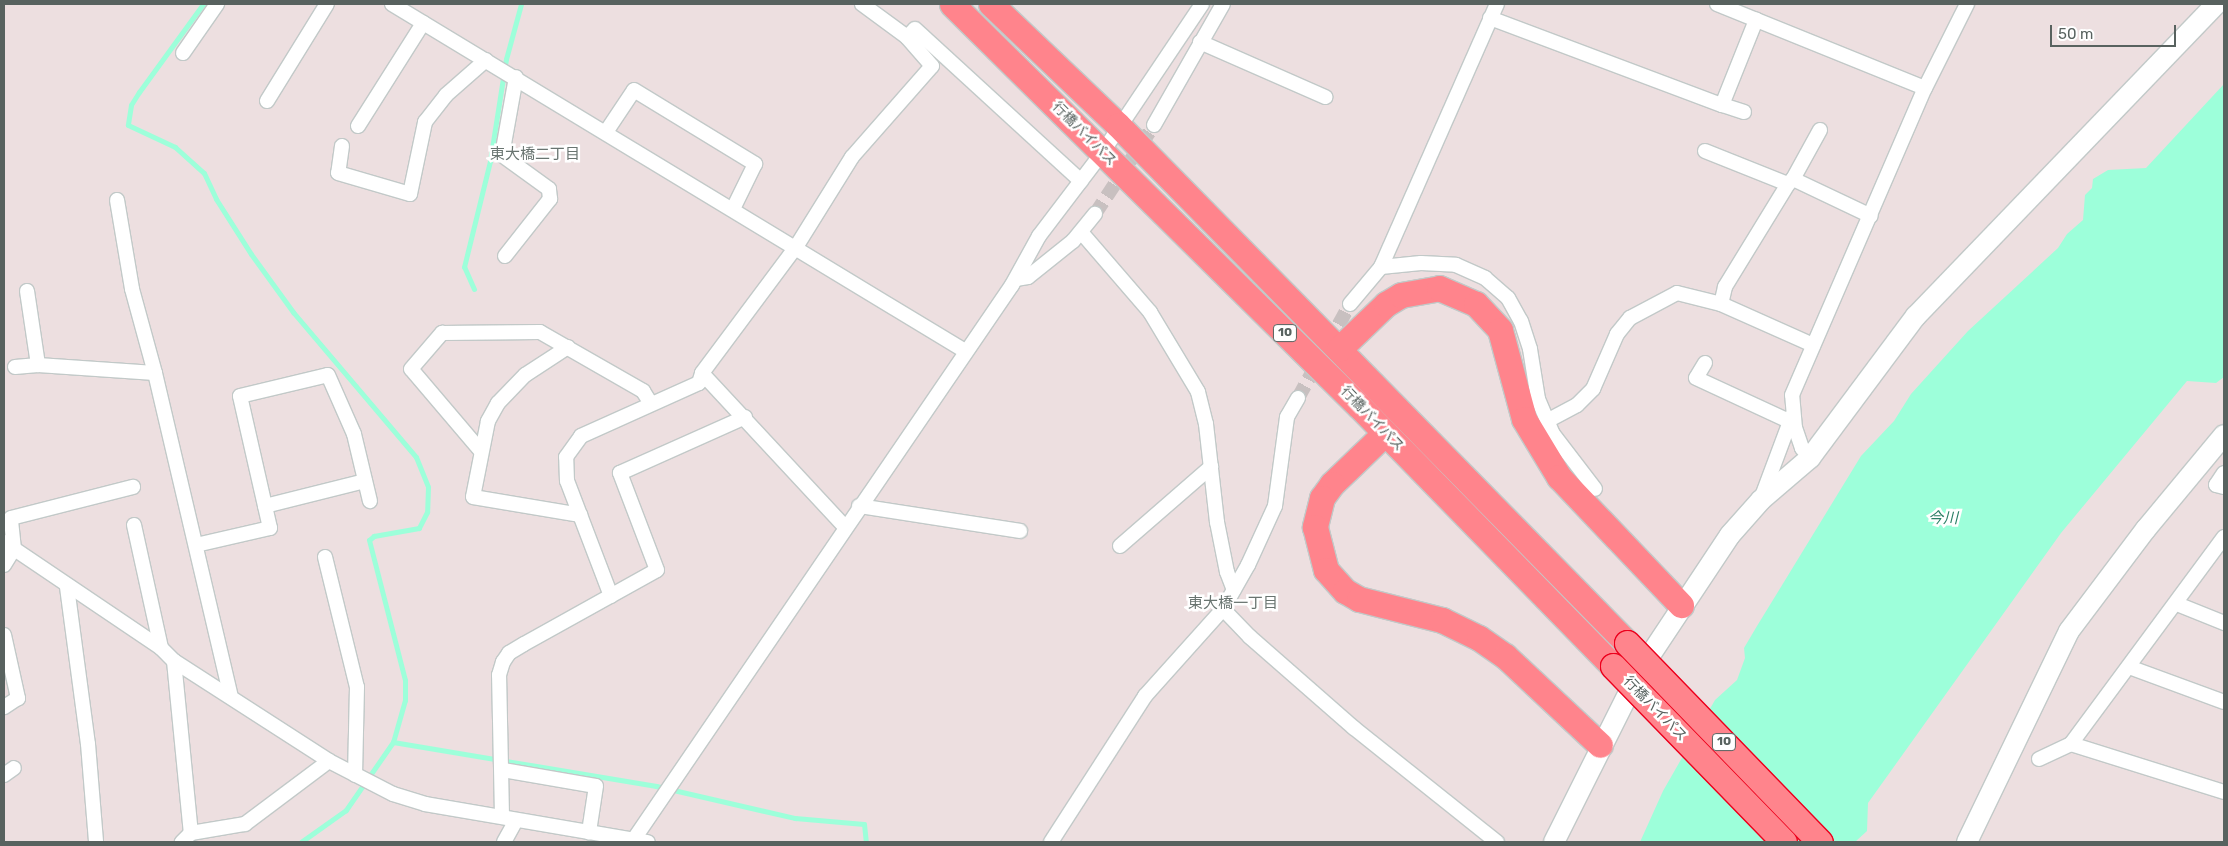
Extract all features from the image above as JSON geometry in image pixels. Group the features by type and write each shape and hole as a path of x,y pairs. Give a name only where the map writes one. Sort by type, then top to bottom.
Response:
{"highway":[{"name":"行橋バイパス","path":"952,4 1385,433 1784,842"},
{"name":"行橋バイパス","path":"991,4 1118,125 1627,642 1820,842"},
{"path":"1339,349 1386,304 1401,295 1439,288 1476,304 1500,330 1524,419 1559,477 1682,605"},
{"path":"1385,433 1332,484 1322,498 1315,527 1319,552 1326,570 1345,591 1359,599 1442,620 1479,638 1505,656 1600,745"}],"street":[{"path":"267,101 327,4"},
{"path":"611,596 564,469 571,445 580,436 699,383 702,373 796,247 852,157 932,66 907,37 862,4"},
{"path":"632,841 964,351 1016,279 1039,236 1102,153 1118,125 1202,4"},
{"path":"1154,125 1223,4"},
{"path":"1350,304 1381,267 1497,4"},
{"path":"1717,4 1925,88"},
{"path":"1761,500 1791,419 1792,395 1925,88 1967,4"},
{"path":"182,53 212,5"},
{"path":"399,5 423,23 796,247 964,351"},
{"path":"1554,842 1600,745 1639,672 1730,535 1761,500 1810,458 1916,316 2213,5"},
{"path":"1490,18 1744,112"},
{"path":"1722,104 1756,20"},
{"path":"358,126 423,23"},
{"path":"907,37 915,29 1081,180"},
{"path":"1200,42 1325,97"},
{"path":"342,146 338,173 410,194 425,122 446,95 486,60"},
{"path":"505,256 550,199 548,189 502,155 516,78"},
{"path":"606,132 634,90 755,164 733,209"},
{"path":"1721,304 1725,287 1791,181 1820,130"},
{"path":"1705,151 1791,181 1871,216"},
{"path":"117,200 132,289 155,373 230,694"},
{"path":"1016,279 1028,277 1081,232 1095,214"},
{"path":"1081,232 1150,312 1190,374 1203,407 1217,522 1227,572 1234,590"},
{"path":"1381,267 1421,263 1456,265 1485,278 1508,298 1521,321 1530,349 1538,399 1553,434 1595,489"},
{"path":"27,291 38,365"},
{"path":"1548,421 1577,405 1593,389 1617,334 1630,318 1677,293 1721,304 1813,345"},
{"path":"480,450 411,369 442,333 540,332 643,391 652,404"},
{"path":"568,348 509,389 488,421 480,450 473,497 580,515"},
{"path":"1705,363 1696,378 1791,419 1802,448 1810,458"},
{"path":"15,368 38,365 155,373"},
{"path":"702,373 845,527"},
{"path":"196,545 270,528 240,396 328,375 354,434 370,501"},
{"path":"1051,842 1145,696 1222,609 1234,590 1275,506 1287,417 1298,398"},
{"path":"502,816 503,770 499,675 503,662 509,653 657,570 620,473 744,417"},
{"path":"1967,842 2069,632 2146,529 2224,435"},
{"path":"1120,546 1211,467"},
{"path":"2224,473 2216,484 2224,487"},
{"path":"265,506 365,481"},
{"path":"4,565 9,546 11,518 133,487"},
{"path":"859,506 1020,531"},
{"path":"134,525 161,648"},
{"path":"2039,759 2071,744 2224,541"},
{"path":"9,546 67,587 161,648 174,661 230,694 329,761 394,794 424,804 502,816 632,841 648,842"},
{"path":"325,557 357,687 355,774"},
{"path":"67,587 88,744 96,842"},
{"path":"2177,604 2224,623"},
{"path":"1222,609 1250,637 1354,728 1497,842"},
{"path":"4,635 18,698 4,708"},
{"path":"174,661 187,838 245,824 329,761"},
{"path":"2129,667 2224,702"},
{"path":"2071,744 2224,792"},
{"path":"503,770 596,786 589,832"},
{"path":"504,842 516,820"}],"water":[{"name":"今川","path":"2224,84 2224,377 2216,383 2187,381 2061,533 1868,803 1867,831 1855,842 1640,842 1663,791 1715,700 1737,680 1745,658 1744,648 1861,456 1894,421 1911,394 1968,331 2058,248 2067,234 2083,220 2085,195 2092,188 2093,179 2108,170 2146,168"}],"waterway":[{"path":"203,4 139,92 131,105 128,125 175,147 204,173 216,199 251,254 293,312 416,457 428,487 427,512 419,528 374,536 369,540 405,680 405,700 393,742 346,810 301,842"},
{"path":"474,289 464,267 490,161 506,59 521,4"},
{"path":"393,742 656,786 795,818 864,824 866,842"}],"tunnel":[{"path":"1095,214 1154,125"},
{"path":"1298,398 1350,304"}],"district":[{"name":"東大橋二丁目","path":"535,155"},
{"name":"東大橋一丁目","path":"1233,604"}]}
